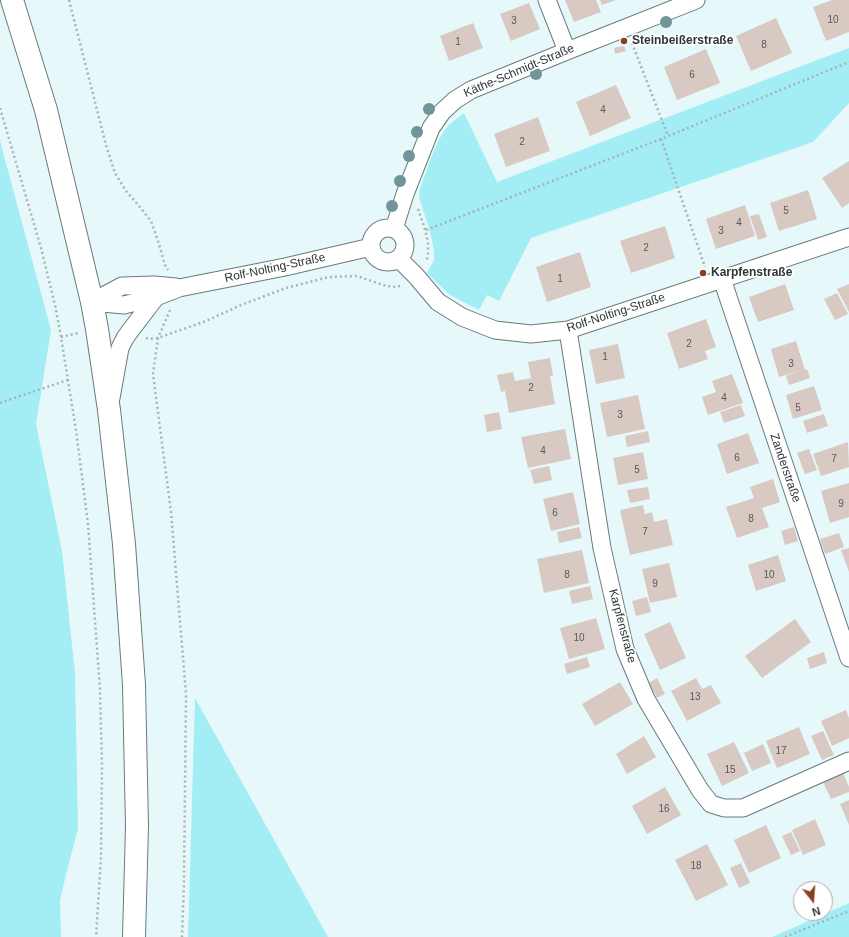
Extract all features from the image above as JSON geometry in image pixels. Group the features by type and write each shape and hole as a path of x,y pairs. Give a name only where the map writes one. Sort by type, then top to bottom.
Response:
{"main road":[{"path":"12,0 46,110 92,302 109,410 124,544 134,685 137,826 134,937"}],"street":[{"path":"547,0 567,51"},
{"name":"Käthe-Schmidt-Straße","path":"394,229 405,194 431,128 442,112 455,100 471,90 696,0"},
{"path":"380,229 394,229 405,239 406,245 403,255 394,262 388,263 381,261 372,253 371,240 380,229"},
{"name":"Rolf-Nolting-Straße","path":"399,259 438,302 462,317 495,330 531,334 568,330 849,237"},
{"name":"Rolf-Nolting-Straße","path":"92,302 124,305 156,297 179,288 285,267 371,246"},
{"name":"Zanderstraße","path":"716,281 849,658"},
{"name":"Rolf-Nolting-Straße","path":"92,302 122,286 154,285 179,288"},
{"path":"109,410 120,348 125,338 156,297"},
{"name":"Karpfenstraße","path":"568,330 602,548 625,649 646,699 700,790 711,804 724,808 743,808 849,761"}],"path":[{"path":"69,0 106,145 115,173 126,191 151,221 165,266 179,288 158,338 153,374 171,512 186,694 182,937"},
{"path":"626,27 668,136"},
{"path":"426,230 662,139 849,62"},
{"path":"0,108 41,248 55,305 76,430 88,524 100,690 102,766 101,858 96,937"},
{"path":"662,139 716,281"},
{"path":"158,338 206,321 241,306"},
{"path":"0,404 68,380"},
{"path":"785,937 849,911"}],"shaded area":[{"path":"849,48 849,103 813,142 531,238 499,301 487,295 479,310 450,295 427,273 434,259 434,253 432,238 420,200 420,189 432,155 444,131 464,113 497,182"},
{"path":"0,141 51,330 36,424 62,551 75,673 78,829 60,901 61,937 0,937"},
{"path":"195,698 328,937 188,937"},
{"path":"849,903 849,937 772,937 808,921 833,921 833,910"}],"building":[{"path":"565,0 596,0 601,12 574,22"},
{"path":"600,0 616,0 602,5"},
{"path":"832,0 849,0 849,32 826,41 813,7"},
{"path":"529,3 540,29 511,41 500,14"},
{"path":"776,18 792,53 751,71 736,36"},
{"path":"473,23 483,48 449,61 440,36"},
{"path":"624,46 626,51 615,54 614,48"},
{"path":"706,49 720,83 677,100 664,67"},
{"path":"616,85 631,118 590,136 576,102"},
{"path":"538,117 550,151 506,167 494,134"},
{"path":"849,161 849,203 842,208 822,178"},
{"path":"808,190 817,219 779,231 770,203"},
{"path":"745,205 755,236 716,249 706,219"},
{"path":"759,214 767,237 758,240 750,216"},
{"path":"665,226 675,258 631,273 620,241"},
{"path":"580,252 591,287 547,302 536,267"},
{"path":"785,284 794,310 758,322 749,297"},
{"path":"849,284 849,312 837,289"},
{"path":"837,293 848,314 835,320 824,299"},
{"path":"706,319 716,347 705,351 708,359 679,369 667,333"},
{"path":"796,341 805,370 807,369 810,378 789,385 786,376 799,371 779,377 771,349"},
{"path":"618,344 625,378 596,384 589,350"},
{"path":"550,358 553,376 550,376 555,404 509,413 505,391 501,392 497,375 513,372 515,381 531,378 528,362"},
{"path":"732,374 743,403 708,415 702,397 716,392 712,381"},
{"path":"814,386 822,410 793,419 786,395"},
{"path":"638,395 645,429 607,437 600,403"},
{"path":"741,405 745,416 724,423 720,412"},
{"path":"499,412 502,429 487,432 484,415"},
{"path":"824,414 828,426 807,433 803,421"},
{"path":"565,429 571,459 528,468 521,437"},
{"path":"648,431 650,442 627,447 625,436"},
{"path":"748,433 759,463 727,474 717,444"},
{"path":"848,442 849,467 821,476 813,454"},
{"path":"809,449 817,470 805,474 797,453"},
{"path":"643,452 648,479 618,485 613,458"},
{"path":"549,466 552,480 534,484 530,470"},
{"path":"773,479 780,502 762,508 769,527 737,538 726,507 754,498 750,487"},
{"path":"849,483 849,517 830,523 821,491"},
{"path":"648,487 650,499 630,503 627,490"},
{"path":"573,492 580,524 551,531 543,499"},
{"path":"643,505 645,514 652,512 654,522 667,519 673,545 630,555 620,510"},
{"path":"579,527 582,538 559,543 557,532"},
{"path":"794,527 798,541 785,545 781,531"},
{"path":"839,533 844,547 825,554 820,539"},
{"path":"849,548 849,572 841,550"},
{"path":"582,550 589,583 544,593 537,559"},
{"path":"778,555 786,581 756,591 748,565"},
{"path":"669,563 677,597 650,603 642,569"},
{"path":"590,586 593,599 572,604 569,591"},
{"path":"647,597 651,612 636,616 632,601"},
{"path":"596,618 605,649 569,659 560,628"},
{"path":"795,619 811,642 762,678 745,656"},
{"path":"670,622 686,658 660,670 644,634"},
{"path":"824,652 827,663 810,669 807,658"},
{"path":"587,657 590,667 567,674 564,664"},
{"path":"657,678 665,694 657,698 649,683"},
{"path":"696,678 702,689 711,685 721,703 687,721 671,691"},
{"path":"620,682 633,704 595,726 582,704"},
{"path":"846,710 849,718 849,738 832,746 821,721"},
{"path":"799,727 810,754 777,768 766,741"},
{"path":"823,731 834,755 822,760 811,736"},
{"path":"644,736 656,757 627,774 616,754"},
{"path":"734,742 749,773 722,786 707,754"},
{"path":"763,744 771,763 752,771 744,753"},
{"path":"843,773 849,787 849,792 831,799 823,782"},
{"path":"665,787 681,815 647,834 632,806"},
{"path":"849,800 849,825 840,804"},
{"path":"815,819 826,845 803,855 792,830"},
{"path":"766,825 781,858 749,873 734,840"},
{"path":"791,832 800,851 791,855 782,836"},
{"path":"707,844 728,885 696,901 675,860"},
{"path":"741,863 750,883 739,888 730,868"}],"place":[{"name":"Steinbeißerstraße","path":"624,41"},
{"name":"Karpfenstraße","path":"703,273"}]}
